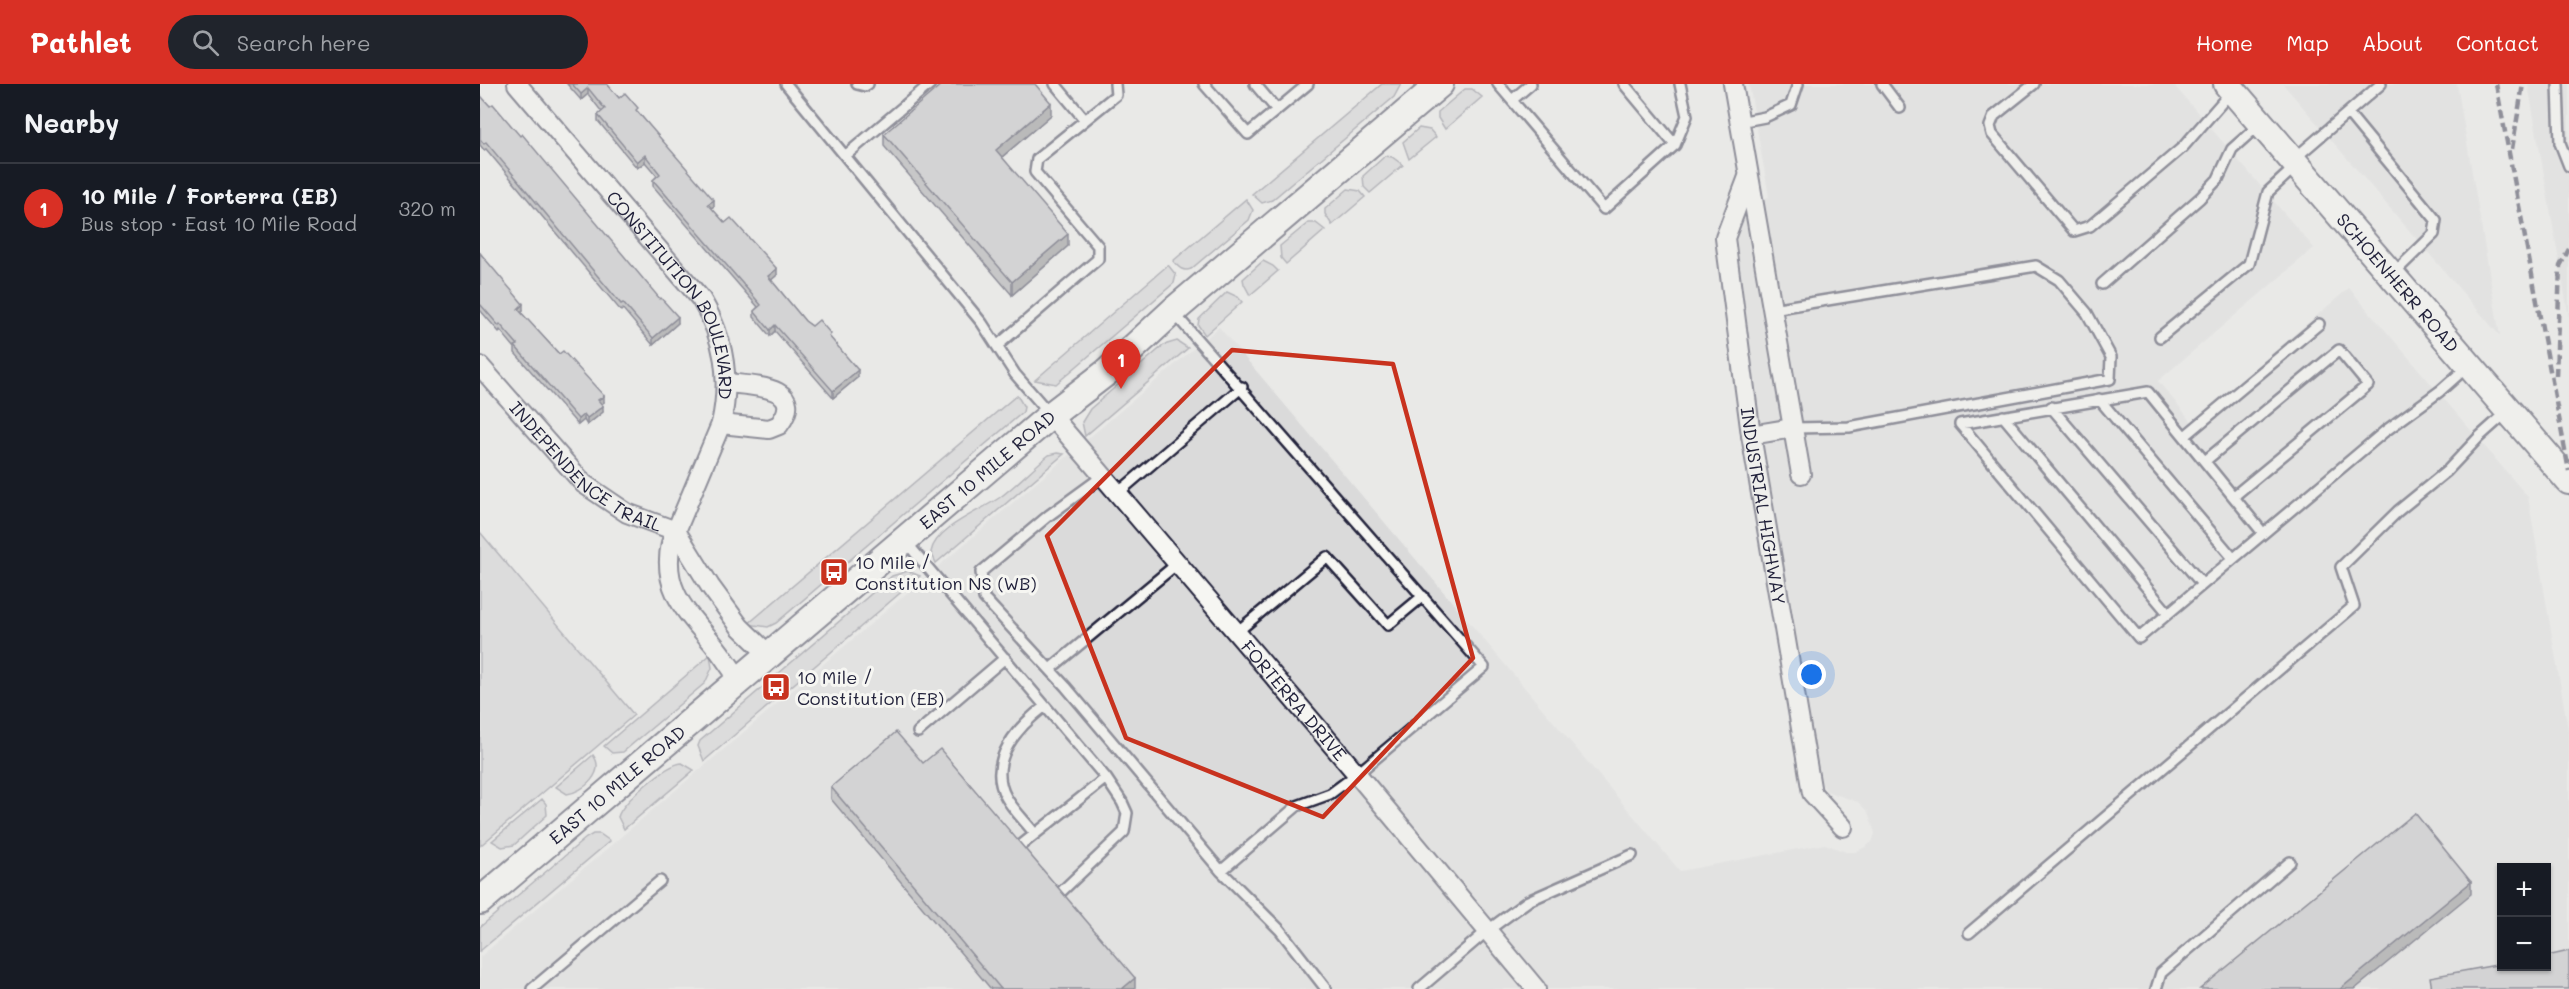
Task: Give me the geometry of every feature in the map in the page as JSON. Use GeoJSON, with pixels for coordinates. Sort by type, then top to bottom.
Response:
{"type":"FeatureCollection","features":[{"type":"Feature","properties":{"kind":"main road","name":"EAST 10 MILE ROAD"},"geometry":{"type":"LineString","coordinates":[[480,901],[1051,415],[1107,372],[1173,311],[1432,86]]}},
{"type":"Feature","properties":{"kind":"main road","name":"SCHOENHERR ROAD"},"geometry":{"type":"LineString","coordinates":[[2230,87],[2569,481]]}},
{"type":"Feature","properties":{"kind":"street","name":"CONSTITUTION BOULEVARD"},"geometry":{"type":"LineString","coordinates":[[517,84],[701,299],[718,334],[725,355],[727,383],[720,424],[676,531],[668,556],[669,577],[683,610],[740,680]]}},
{"type":"Feature","properties":{"kind":"street","name":"INDUSTRIAL HIGHWAY"},"geometry":{"type":"LineString","coordinates":[[1733,84],[1801,474]]}},
{"type":"Feature","properties":{"kind":"street","name":"INDUSTRIAL HIGHWAY"},"geometry":{"type":"LineString","coordinates":[[1748,177],[1725,238],[1751,435],[1812,793],[1843,827]]}},
{"type":"Feature","properties":{"kind":"street","name":"INDEPENDENCE TRAIL"},"geometry":{"type":"LineString","coordinates":[[480,366],[584,484],[627,513],[676,531]]}},
{"type":"Feature","properties":{"kind":"street"},"geometry":{"type":"LineString","coordinates":[[720,424],[774,428],[782,420],[786,409],[783,398],[775,389],[727,383]]}},
{"type":"Feature","properties":{"kind":"street","name":"FORTERRA DRIVE"},"geometry":{"type":"LineString","coordinates":[[1051,415],[1357,774],[1536,989]]}},
{"type":"Feature","properties":{"kind":"street"},"geometry":{"type":"LineString","coordinates":[[1751,435],[1793,428]]}},
{"type":"Feature","properties":{"kind":"street"},"geometry":{"type":"LineString","coordinates":[[676,531],[710,586],[740,627],[769,654]]}},
{"type":"Feature","properties":{"kind":"lane"},"geometry":{"type":"LineString","coordinates":[[786,84],[982,323],[1015,374],[1051,415]]}},
{"type":"Feature","properties":{"kind":"lane"},"geometry":{"type":"LineString","coordinates":[[857,84],[866,86],[868,84]]}},
{"type":"Feature","properties":{"kind":"lane"},"geometry":{"type":"LineString","coordinates":[[844,156],[930,84]]}},
{"type":"Feature","properties":{"kind":"lane"},"geometry":{"type":"LineString","coordinates":[[1055,84],[1085,120]]}},
{"type":"Feature","properties":{"kind":"lane"},"geometry":{"type":"LineString","coordinates":[[997,346],[1098,259],[1098,246],[1035,172],[1037,159],[1116,95],[1115,84]]}},
{"type":"Feature","properties":{"kind":"lane"},"geometry":{"type":"LineString","coordinates":[[1204,84],[1248,134],[1308,84]]}},
{"type":"Feature","properties":{"kind":"lane"},"geometry":{"type":"LineString","coordinates":[[1255,84],[1277,110]]}},
{"type":"Feature","properties":{"kind":"lane"},"geometry":{"type":"LineString","coordinates":[[1498,84],[1605,209],[1676,145],[1687,116],[1680,84]]}},
{"type":"Feature","properties":{"kind":"lane"},"geometry":{"type":"LineString","coordinates":[[1512,100],[1531,84]]}},
{"type":"Feature","properties":{"kind":"lane"},"geometry":{"type":"LineString","coordinates":[[1624,84],[1676,145]]}},
{"type":"Feature","properties":{"kind":"lane"},"geometry":{"type":"LineString","coordinates":[[1739,122],[1765,117],[1791,105],[1798,84]]}},
{"type":"Feature","properties":{"kind":"lane"},"geometry":{"type":"LineString","coordinates":[[1882,84],[1900,108]]}},
{"type":"Feature","properties":{"kind":"lane"},"geometry":{"type":"LineString","coordinates":[[2034,84],[1994,116],[1990,126],[1992,134],[2074,231],[2090,226],[2182,147],[2230,87]]}},
{"type":"Feature","properties":{"kind":"lane"},"geometry":{"type":"LineString","coordinates":[[2160,337],[2249,264],[2268,192],[2295,162],[2381,84]]}},
{"type":"Feature","properties":{"kind":"lane"},"geometry":{"type":"LineString","coordinates":[[2558,84],[2560,143],[2569,166]]}},
{"type":"Feature","properties":{"kind":"lane"},"geometry":{"type":"LineString","coordinates":[[2348,113],[2436,220],[2434,234],[2391,275]]}},
{"type":"Feature","properties":{"kind":"lane"},"geometry":{"type":"LineString","coordinates":[[2102,284],[2200,198],[2218,179],[2232,149],[2261,124]]}},
{"type":"Feature","properties":{"kind":"lane"},"geometry":{"type":"LineString","coordinates":[[2560,143],[2569,135]]}},
{"type":"Feature","properties":{"kind":"lane"},"geometry":{"type":"LineString","coordinates":[[1772,309],[2036,266],[2059,280],[2087,313],[2111,357],[2110,379],[1849,427],[1793,428]]}},
{"type":"Feature","properties":{"kind":"lane"},"geometry":{"type":"LineString","coordinates":[[1173,311],[1242,387],[1484,667],[1357,774],[1330,794],[1297,806],[1221,871]]}},
{"type":"Feature","properties":{"kind":"lane"},"geometry":{"type":"LineString","coordinates":[[2184,436],[2319,324]]}},
{"type":"Feature","properties":{"kind":"lane"},"geometry":{"type":"LineString","coordinates":[[2205,461],[2339,350],[2368,385],[2234,496]]}},
{"type":"Feature","properties":{"kind":"lane"},"geometry":{"type":"LineString","coordinates":[[2263,533],[2148,392],[1960,424],[2139,638],[2384,432],[2440,391],[2469,366]]}},
{"type":"Feature","properties":{"kind":"lane"},"geometry":{"type":"LineString","coordinates":[[1118,493],[1242,387]]}},
{"type":"Feature","properties":{"kind":"lane"},"geometry":{"type":"LineString","coordinates":[[2099,399],[2233,558]]}},
{"type":"Feature","properties":{"kind":"lane"},"geometry":{"type":"LineString","coordinates":[[2051,407],[2202,584]]}},
{"type":"Feature","properties":{"kind":"lane"},"geometry":{"type":"LineString","coordinates":[[1969,933],[2354,606],[2341,567],[2398,511],[2447,471],[2479,436],[2509,411]]}},
{"type":"Feature","properties":{"kind":"lane"},"geometry":{"type":"LineString","coordinates":[[2003,416],[2168,613]]}},
{"type":"Feature","properties":{"kind":"lane"},"geometry":{"type":"LineString","coordinates":[[1103,476],[1048,516],[981,572],[984,598],[1050,669],[1221,871],[1280,930],[1326,989]]}},
{"type":"Feature","properties":{"kind":"lane"},"geometry":{"type":"LineString","coordinates":[[905,540],[1106,778],[1127,813],[1124,832],[1062,891]]}},
{"type":"Feature","properties":{"kind":"lane"},"geometry":{"type":"LineString","coordinates":[[1237,632],[1327,557],[1388,625],[1423,596]]}},
{"type":"Feature","properties":{"kind":"lane"},"geometry":{"type":"LineString","coordinates":[[1050,669],[1178,563]]}},
{"type":"Feature","properties":{"kind":"lane"},"geometry":{"type":"LineString","coordinates":[[918,732],[1005,658]]}},
{"type":"Feature","properties":{"kind":"lane"},"geometry":{"type":"LineString","coordinates":[[1035,834],[1005,796],[1000,766],[1011,740],[1024,722],[1045,706]]}},
{"type":"Feature","properties":{"kind":"lane"},"geometry":{"type":"LineString","coordinates":[[1020,846],[1106,778]]}},
{"type":"Feature","properties":{"kind":"lane"},"geometry":{"type":"LineString","coordinates":[[1419,989],[1487,931],[1528,902],[1632,855]]}},
{"type":"Feature","properties":{"kind":"lane"},"geometry":{"type":"LineString","coordinates":[[2156,989],[2161,974],[2290,862]]}},
{"type":"Feature","properties":{"kind":"lane"},"geometry":{"type":"LineString","coordinates":[[532,989],[660,881]]}},
{"type":"Feature","properties":{"kind":"highlighted area"},"geometry":{"type":"Polygon","coordinates":[[[1232,350],[1393,364],[1473,658],[1323,817],[1126,738],[1047,536],[1232,350]]]}},
{"type":"Feature","properties":{"kind":"shaded area"},"geometry":{"type":"Polygon","coordinates":[[[1382,84],[1401,84],[1394,97],[1272,200],[1262,203],[1252,194],[1382,84]]]}},
{"type":"Feature","properties":{"kind":"shaded area"},"geometry":{"type":"Polygon","coordinates":[[[1749,84],[2173,84],[2314,248],[2158,381],[2192,422],[2349,288],[2528,497],[2569,735],[2569,989],[480,989],[480,957],[1219,327],[1680,871],[1825,844],[1846,852],[1855,852],[1865,847],[1872,842],[1875,833],[1868,812],[1858,802],[1826,791],[1816,773],[1758,461],[1735,263],[1734,228],[1745,202],[1769,197],[1749,84]]]}},
{"type":"Feature","properties":{"kind":"shaded area"},"geometry":{"type":"Polygon","coordinates":[[[2283,84],[2457,84],[2500,336],[2283,84]]]}},
{"type":"Feature","properties":{"kind":"shaded area"},"geometry":{"type":"Polygon","coordinates":[[[2528,84],[2569,84],[2569,318],[2528,84]]]}},
{"type":"Feature","properties":{"kind":"shaded area"},"geometry":{"type":"Polygon","coordinates":[[[1465,89],[1472,89],[1482,97],[1445,129],[1438,118],[1438,112],[1465,89]]]}},
{"type":"Feature","properties":{"kind":"shaded area"},"geometry":{"type":"Polygon","coordinates":[[[1419,128],[1430,130],[1436,137],[1409,159],[1403,142],[1419,128]]]}},
{"type":"Feature","properties":{"kind":"shaded area"},"geometry":{"type":"Polygon","coordinates":[[[1385,156],[1392,157],[1403,165],[1370,193],[1364,187],[1363,176],[1385,156]]]}},
{"type":"Feature","properties":{"kind":"shaded area"},"geometry":{"type":"Polygon","coordinates":[[[1348,189],[1360,191],[1365,197],[1332,225],[1325,214],[1325,209],[1348,189]]]}},
{"type":"Feature","properties":{"kind":"shaded area"},"geometry":{"type":"Polygon","coordinates":[[[1246,199],[1253,210],[1249,220],[1191,269],[1183,270],[1173,261],[1246,199]]]}},
{"type":"Feature","properties":{"kind":"shaded area"},"geometry":{"type":"Polygon","coordinates":[[[1308,223],[1316,223],[1325,230],[1286,264],[1281,258],[1280,246],[1308,223]]]}},
{"type":"Feature","properties":{"kind":"shaded area"},"geometry":{"type":"Polygon","coordinates":[[[1263,261],[1278,271],[1250,295],[1243,279],[1263,261]]]}},
{"type":"Feature","properties":{"kind":"shaded area"},"geometry":{"type":"Polygon","coordinates":[[[1168,265],[1176,275],[1174,283],[1056,384],[1035,380],[1168,265]]]}},
{"type":"Feature","properties":{"kind":"shaded area"},"geometry":{"type":"Polygon","coordinates":[[[1227,292],[1238,297],[1242,302],[1205,335],[1198,325],[1199,319],[1227,292]]]}},
{"type":"Feature","properties":{"kind":"shaded area"},"geometry":{"type":"Polygon","coordinates":[[[1177,341],[1188,348],[1085,436],[1082,422],[1090,409],[1164,345],[1177,341]]]}},
{"type":"Feature","properties":{"kind":"shaded area"},"geometry":{"type":"Polygon","coordinates":[[[1017,395],[1024,407],[1023,412],[776,623],[768,627],[748,624],[1017,395]]]}},
{"type":"Feature","properties":{"kind":"shaded area"},"geometry":{"type":"Polygon","coordinates":[[[1064,454],[936,563],[931,552],[934,543],[941,535],[959,521],[999,498],[1049,455],[1064,454]]]}},
{"type":"Feature","properties":{"kind":"shaded area"},"geometry":{"type":"Polygon","coordinates":[[[480,532],[634,715],[480,846],[480,532]]]}},
{"type":"Feature","properties":{"kind":"shaded area"},"geometry":{"type":"Polygon","coordinates":[[[908,571],[920,576],[704,761],[698,746],[700,741],[892,576],[908,571]]]}},
{"type":"Feature","properties":{"kind":"shaded area"},"geometry":{"type":"Polygon","coordinates":[[[710,655],[712,668],[705,683],[623,752],[612,753],[604,746],[710,655]]]}},
{"type":"Feature","properties":{"kind":"shaded area"},"geometry":{"type":"Polygon","coordinates":[[[593,755],[597,768],[586,785],[567,794],[556,787],[593,755]]]}},
{"type":"Feature","properties":{"kind":"shaded area"},"geometry":{"type":"Polygon","coordinates":[[[682,763],[694,770],[624,829],[618,817],[628,802],[656,777],[682,763]]]}},
{"type":"Feature","properties":{"kind":"shaded area"},"geometry":{"type":"Polygon","coordinates":[[[542,799],[546,804],[547,815],[514,845],[502,847],[492,841],[542,799]]]}},
{"type":"Feature","properties":{"kind":"shaded area"},"geometry":{"type":"Polygon","coordinates":[[[593,834],[600,834],[610,841],[480,951],[480,927],[593,834]]]}},
{"type":"Feature","properties":{"kind":"building"},"geometry":{"type":"Polygon","coordinates":[[[572,84],[607,84],[619,98],[625,93],[638,108],[636,110],[714,200],[708,204],[725,223],[731,218],[777,269],[768,276],[805,321],[812,326],[819,320],[831,334],[829,336],[858,370],[833,391],[775,325],[770,330],[754,311],[761,305],[653,180],[660,174],[645,155],[637,162],[598,115],[605,109],[588,88],[581,94],[572,84]]]}},
{"type":"Feature","properties":{"kind":"building"},"geometry":{"type":"Polygon","coordinates":[[[942,84],[1035,84],[1051,103],[996,150],[1068,234],[1012,282],[884,134],[942,84]]]}},
{"type":"Feature","properties":{"kind":"building"},"geometry":{"type":"Polygon","coordinates":[[[480,95],[490,106],[493,104],[520,136],[522,134],[660,299],[678,317],[653,338],[623,303],[621,304],[486,142],[484,144],[480,139],[480,95]]]}},
{"type":"Feature","properties":{"kind":"building"},"geometry":{"type":"Polygon","coordinates":[[[480,253],[523,304],[518,309],[559,354],[563,351],[604,396],[598,400],[603,406],[587,418],[584,414],[578,419],[515,346],[518,345],[480,304],[480,253]]]}},
{"type":"Feature","properties":{"kind":"building"},"geometry":{"type":"Polygon","coordinates":[[[896,732],[923,763],[940,749],[1135,978],[1122,989],[1001,989],[831,787],[896,732]]]}},
{"type":"Feature","properties":{"kind":"building"},"geometry":{"type":"Polygon","coordinates":[[[2415,813],[2471,882],[2340,989],[2200,989],[2415,813]]]}},
{"type":"Feature","properties":{"kind":"building"},"geometry":{"type":"Polygon","coordinates":[[[2569,951],[2569,989],[2432,989],[2430,977],[2497,965],[2497,971],[2551,971],[2551,955],[2569,951]]]}},
{"type":"Feature","properties":{"kind":"railway"},"geometry":{"type":"LineString","coordinates":[[2496,84],[2569,471]]}},
{"type":"Feature","properties":{"kind":"railway"},"geometry":{"type":"LineString","coordinates":[[2512,149],[2523,84]]}},
{"type":"Feature","properties":{"kind":"railway"},"geometry":{"type":"LineString","coordinates":[[2556,376],[2560,266],[2569,249]]}},
{"type":"Feature","properties":{"kind":"place","name":"10 Mile / Forterra (EB)"},"geometry":{"type":"Point","coordinates":[1121,389]}},
{"type":"Feature","properties":{"kind":"place","name":"10 Mile / Constitution NS (WB)"},"geometry":{"type":"Point","coordinates":[834,572]}},
{"type":"Feature","properties":{"kind":"place","name":"10 Mile / Constitution (EB)"},"geometry":{"type":"Point","coordinates":[776,687]}}]}
